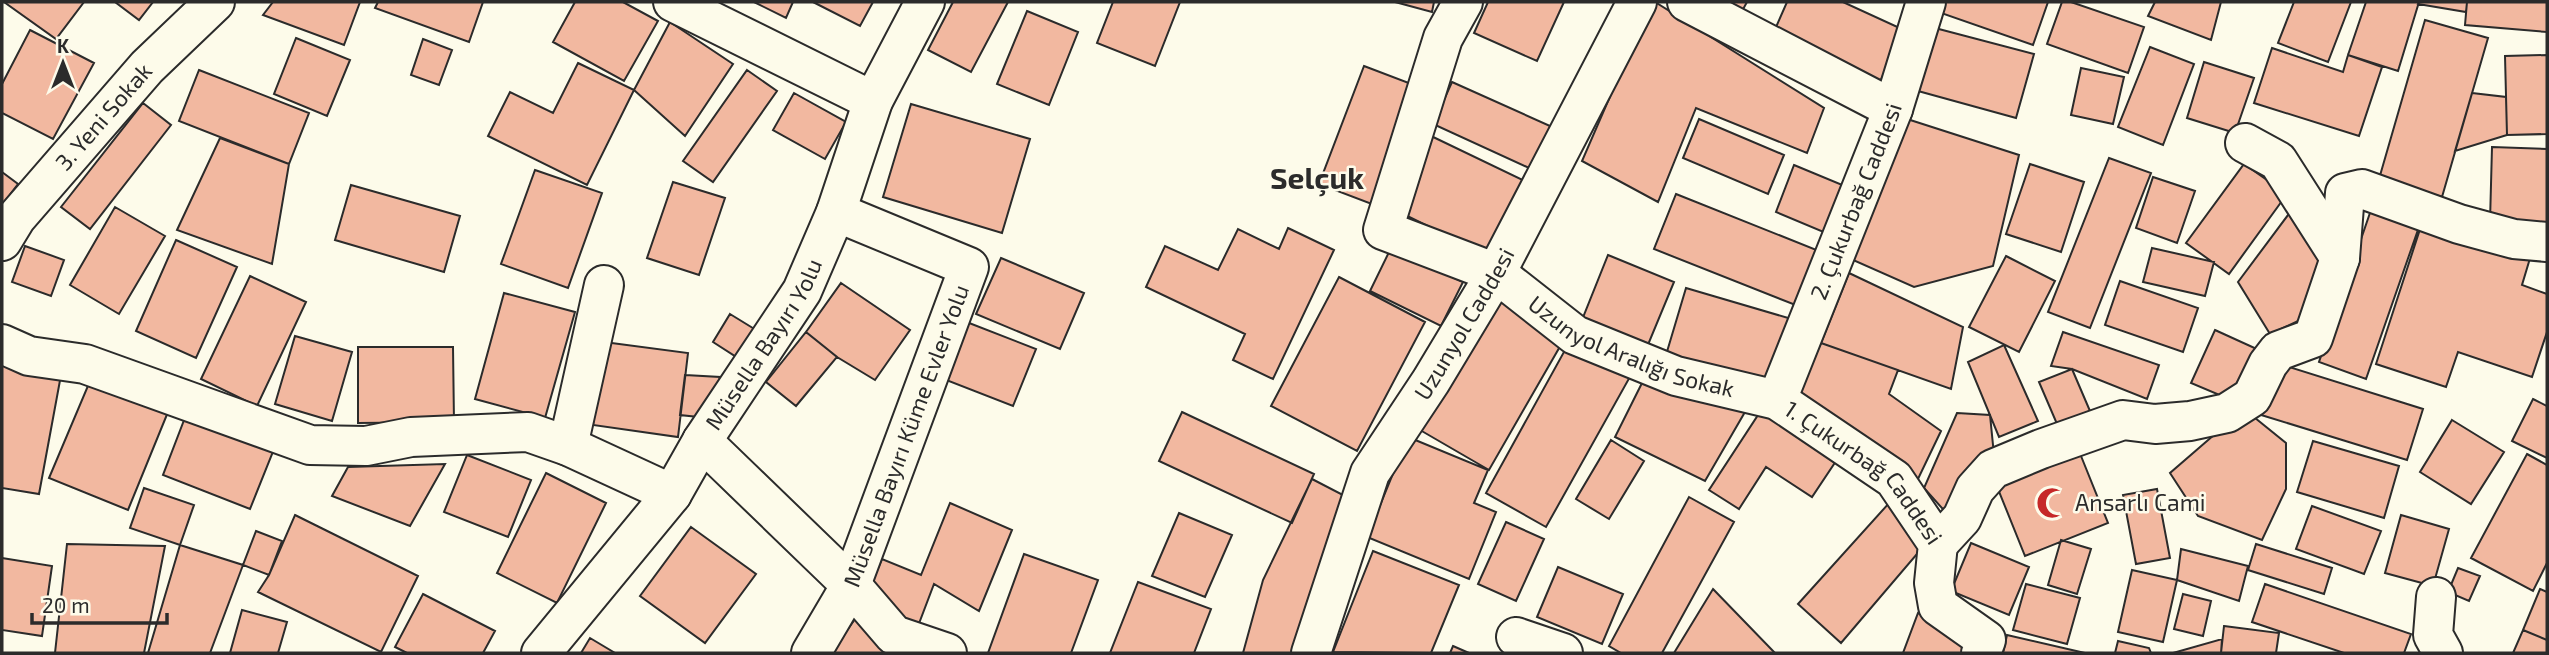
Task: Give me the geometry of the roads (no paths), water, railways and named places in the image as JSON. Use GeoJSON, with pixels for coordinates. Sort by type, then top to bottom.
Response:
{"type":"FeatureCollection","features":[{"type":"Feature","properties":{"kind":"street","name":"3. Yeni Sokak"},"geometry":{"type":"LineString","coordinates":[[2,241],[16,218],[147,66],[215,2]]}},
{"type":"Feature","properties":{"kind":"street"},"geometry":{"type":"LineString","coordinates":[[673,2],[873,101]]}},
{"type":"Feature","properties":{"kind":"street","name":"Müsella Bayırı Yolu"},"geometry":{"type":"LineString","coordinates":[[541,653],[672,494],[702,441],[802,291],[836,212],[873,101],[925,2]]}},
{"type":"Feature","properties":{"kind":"street","name":"Uzunyol Aralığı Sokak"},"geometry":{"type":"LineString","coordinates":[[1463,2],[1443,38],[1383,230],[1496,273],[1575,335],[1676,376],[1777,400]]}},
{"type":"Feature","properties":{"kind":"street","name":"Uzunyol Caddesi"},"geometry":{"type":"LineString","coordinates":[[1311,653],[1370,473],[1431,381],[1496,273],[1637,2]]}},
{"type":"Feature","properties":{"kind":"street"},"geometry":{"type":"LineString","coordinates":[[1687,2],[1893,109]]}},
{"type":"Feature","properties":{"kind":"street","name":"2. Çukurbağ Caddesi"},"geometry":{"type":"LineString","coordinates":[[1777,400],[1893,109],[1926,2]]}},
{"type":"Feature","properties":{"kind":"street"},"geometry":{"type":"LineString","coordinates":[[2245,143],[2278,160],[2340,258]]}},
{"type":"Feature","properties":{"kind":"street"},"geometry":{"type":"LineString","coordinates":[[1938,544],[1962,518],[1975,489],[1993,469],[2123,420],[2155,424],[2190,421],[2227,413],[2252,397],[2268,364],[2278,351],[2313,338],[2340,258],[2346,193],[2362,189],[2447,220],[2514,240],[2547,242]]}},
{"type":"Feature","properties":{"kind":"street","name":"Müsella Bayırı Küme Evler Yolu"},"geometry":{"type":"LineString","coordinates":[[811,653],[850,585],[969,267],[836,212]]}},
{"type":"Feature","properties":{"kind":"street"},"geometry":{"type":"LineString","coordinates":[[568,446],[604,285]]}},
{"type":"Feature","properties":{"kind":"street"},"geometry":{"type":"LineString","coordinates":[[2,344],[29,356],[85,364],[310,445],[366,446],[411,437],[528,432],[568,446],[672,494]]}},
{"type":"Feature","properties":{"kind":"street","name":"1. Çukurbağ Caddesi"},"geometry":{"type":"LineString","coordinates":[[1777,400],[1894,479],[1938,544],[1934,583],[1938,606],[1986,640],[1981,653]]}},
{"type":"Feature","properties":{"kind":"street"},"geometry":{"type":"LineString","coordinates":[[702,441],[850,585],[894,635],[947,653]]}},
{"type":"Feature","properties":{"kind":"street"},"geometry":{"type":"LineString","coordinates":[[2436,597],[2433,635],[2443,653]]}},
{"type":"Feature","properties":{"kind":"street"},"geometry":{"type":"LineString","coordinates":[[1516,637],[1563,653]]}},
{"type":"Feature","properties":{"kind":"place","name":"Ansarlı Cami"},"geometry":{"type":"Point","coordinates":[2052,503]}},
{"type":"Feature","properties":{"kind":"district","name":"Selçuk"},"geometry":{"type":"Point","coordinates":[1317,179]}}]}
